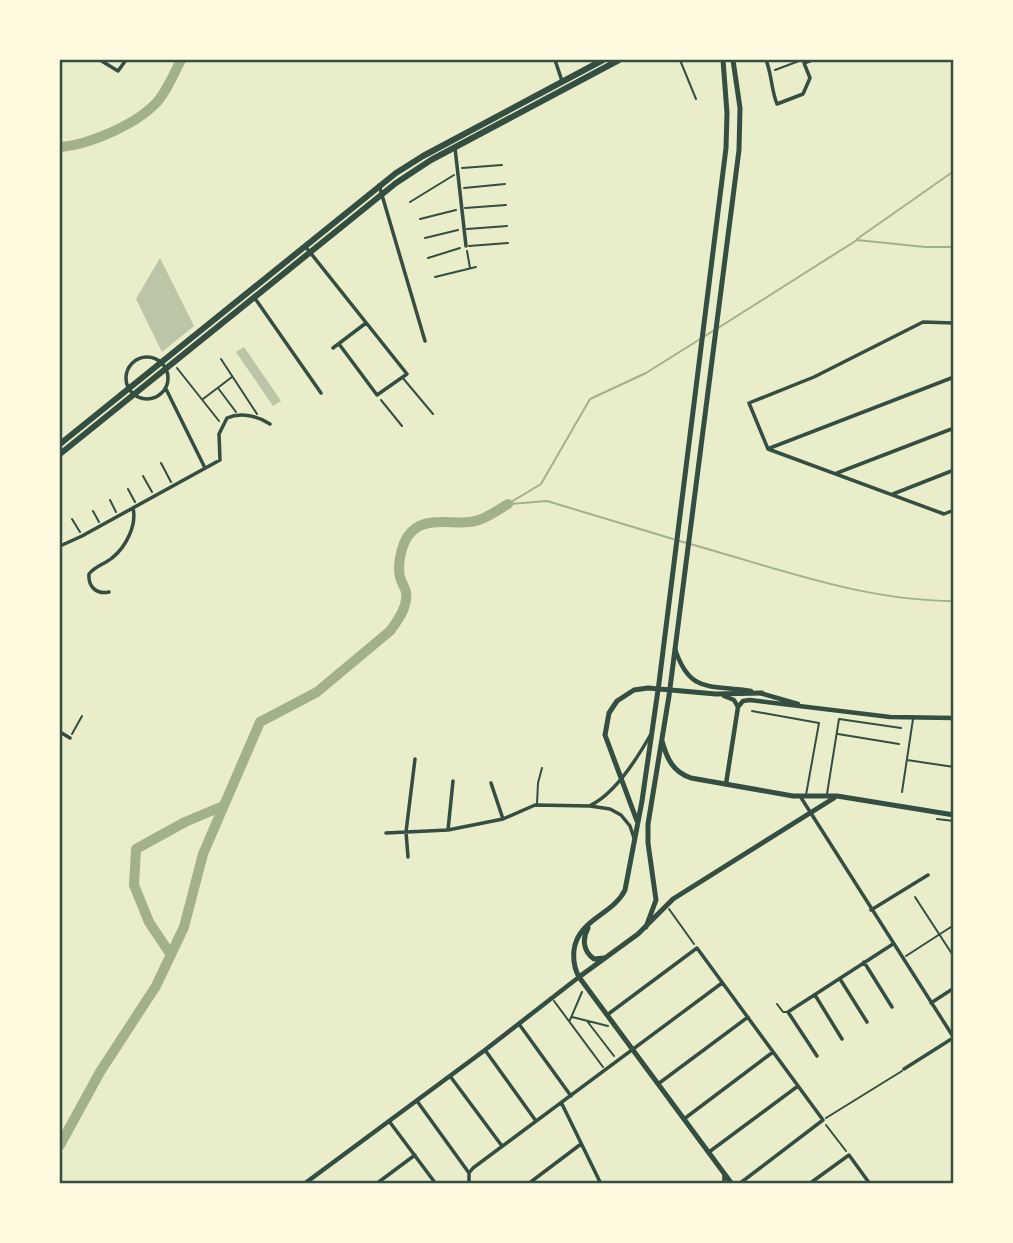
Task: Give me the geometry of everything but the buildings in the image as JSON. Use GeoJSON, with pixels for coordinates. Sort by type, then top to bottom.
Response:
{"type":"FeatureCollection","features":[{"type":"Feature","properties":{"kind":"main road"},"geometry":{"type":"LineString","coordinates":[[564,85],[603,60]]}},
{"type":"Feature","properties":{"kind":"main road"},"geometry":{"type":"LineString","coordinates":[[60,444],[252,294],[379,185],[416,160],[619,60]]}},
{"type":"Feature","properties":{"kind":"main road"},"geometry":{"type":"LineString","coordinates":[[723,60],[727,113],[726,148],[659,682],[635,839],[622,896],[581,931],[576,941],[573,962],[579,977],[732,1184]]}},
{"type":"Feature","properties":{"kind":"main road"},"geometry":{"type":"LineString","coordinates":[[646,927],[656,900],[647,835],[671,684],[739,150],[740,108],[733,60]]}},
{"type":"Feature","properties":{"kind":"main road"},"geometry":{"type":"LineString","coordinates":[[307,249],[453,144]]}},
{"type":"Feature","properties":{"kind":"main road"},"geometry":{"type":"LineString","coordinates":[[163,365],[173,363],[252,294]]}},
{"type":"Feature","properties":{"kind":"main road"},"geometry":{"type":"LineString","coordinates":[[60,454],[131,391]]}},
{"type":"Feature","properties":{"kind":"main road"},"geometry":{"type":"LineString","coordinates":[[637,824],[606,740],[609,713],[622,696],[634,690],[648,688],[716,694],[762,693]]}},
{"type":"Feature","properties":{"kind":"main road"},"geometry":{"type":"LineString","coordinates":[[662,740],[667,758],[680,773],[691,778],[803,796],[837,796],[954,815]]}},
{"type":"Feature","properties":{"kind":"main road"},"geometry":{"type":"LineString","coordinates":[[579,977],[646,927],[673,899],[837,796]]}},
{"type":"Feature","properties":{"kind":"main road"},"geometry":{"type":"LineString","coordinates":[[594,919],[584,937],[585,948],[594,959],[605,958]]}},
{"type":"Feature","properties":{"kind":"street"},"geometry":{"type":"LineString","coordinates":[[100,60],[118,71],[126,60]]}},
{"type":"Feature","properties":{"kind":"street"},"geometry":{"type":"LineString","coordinates":[[555,60],[564,85]]}},
{"type":"Feature","properties":{"kind":"street"},"geometry":{"type":"LineString","coordinates":[[766,60],[778,104],[803,94],[810,78],[804,63],[812,60]]}},
{"type":"Feature","properties":{"kind":"street"},"geometry":{"type":"LineString","coordinates":[[453,144],[466,246]]}},
{"type":"Feature","properties":{"kind":"street"},"geometry":{"type":"LineString","coordinates":[[379,185],[425,341]]}},
{"type":"Feature","properties":{"kind":"street"},"geometry":{"type":"LineString","coordinates":[[307,249],[407,374],[377,395],[339,344]]}},
{"type":"Feature","properties":{"kind":"street"},"geometry":{"type":"LineString","coordinates":[[252,294],[321,393]]}},
{"type":"Feature","properties":{"kind":"street"},"geometry":{"type":"LineString","coordinates":[[954,323],[923,321],[814,377],[749,403],[768,449],[944,514],[954,510]]}},
{"type":"Feature","properties":{"kind":"street"},"geometry":{"type":"LineString","coordinates":[[333,348],[366,323]]}},
{"type":"Feature","properties":{"kind":"street"},"geometry":{"type":"LineString","coordinates":[[147,357],[163,365],[169,378],[166,389],[153,399],[142,399],[131,391],[127,373],[133,363],[147,357]]}},
{"type":"Feature","properties":{"kind":"street"},"geometry":{"type":"LineString","coordinates":[[768,449],[954,377]]}},
{"type":"Feature","properties":{"kind":"street"},"geometry":{"type":"LineString","coordinates":[[166,389],[205,468]]}},
{"type":"Feature","properties":{"kind":"street"},"geometry":{"type":"LineString","coordinates":[[60,546],[220,460],[219,434],[227,418],[237,415],[261,419],[270,424]]}},
{"type":"Feature","properties":{"kind":"street"},"geometry":{"type":"LineString","coordinates":[[835,473],[954,428]]}},
{"type":"Feature","properties":{"kind":"street"},"geometry":{"type":"LineString","coordinates":[[891,494],[954,470]]}},
{"type":"Feature","properties":{"kind":"street"},"geometry":{"type":"LineString","coordinates":[[109,592],[99,593],[93,588],[89,574],[121,549],[133,527],[135,507]]}},
{"type":"Feature","properties":{"kind":"street"},"geometry":{"type":"LineString","coordinates":[[675,646],[685,674],[696,683],[762,693],[803,706]]}},
{"type":"Feature","properties":{"kind":"street"},"geometry":{"type":"LineString","coordinates":[[716,694],[731,698],[738,707]]}},
{"type":"Feature","properties":{"kind":"street"},"geometry":{"type":"LineString","coordinates":[[726,784],[738,707],[743,701],[914,719],[954,718]]}},
{"type":"Feature","properties":{"kind":"street"},"geometry":{"type":"LineString","coordinates":[[60,732],[70,738]]}},
{"type":"Feature","properties":{"kind":"street"},"geometry":{"type":"LineString","coordinates":[[590,806],[604,797],[621,777],[652,732]]}},
{"type":"Feature","properties":{"kind":"street"},"geometry":{"type":"LineString","coordinates":[[408,857],[407,832],[415,759]]}},
{"type":"Feature","properties":{"kind":"street"},"geometry":{"type":"LineString","coordinates":[[447,830],[453,781]]}},
{"type":"Feature","properties":{"kind":"street"},"geometry":{"type":"LineString","coordinates":[[491,783],[503,819]]}},
{"type":"Feature","properties":{"kind":"street"},"geometry":{"type":"LineString","coordinates":[[803,796],[810,812],[953,1038],[904,1069]]}},
{"type":"Feature","properties":{"kind":"street"},"geometry":{"type":"LineString","coordinates":[[386,833],[447,830],[503,819],[537,805],[590,806],[610,809],[621,815],[630,825],[635,839]]}},
{"type":"Feature","properties":{"kind":"street"},"geometry":{"type":"LineString","coordinates":[[871,910],[928,875]]}},
{"type":"Feature","properties":{"kind":"street"},"geometry":{"type":"LineString","coordinates":[[817,1055],[788,1012],[893,944]]}},
{"type":"Feature","properties":{"kind":"street"},"geometry":{"type":"LineString","coordinates":[[607,1015],[697,948],[823,1120],[739,1184]]}},
{"type":"Feature","properties":{"kind":"street"},"geometry":{"type":"LineString","coordinates":[[864,962],[892,1007]]}},
{"type":"Feature","properties":{"kind":"street"},"geometry":{"type":"LineString","coordinates":[[304,1184],[579,977]]}},
{"type":"Feature","properties":{"kind":"street"},"geometry":{"type":"LineString","coordinates":[[840,979],[867,1022]]}},
{"type":"Feature","properties":{"kind":"street"},"geometry":{"type":"LineString","coordinates":[[469,1173],[722,982]]}},
{"type":"Feature","properties":{"kind":"street"},"geometry":{"type":"LineString","coordinates":[[930,1003],[954,988]]}},
{"type":"Feature","properties":{"kind":"street"},"geometry":{"type":"LineString","coordinates":[[815,995],[842,1039]]}},
{"type":"Feature","properties":{"kind":"street"},"geometry":{"type":"LineString","coordinates":[[658,1084],[748,1017]]}},
{"type":"Feature","properties":{"kind":"street"},"geometry":{"type":"LineString","coordinates":[[518,1023],[571,1096]]}},
{"type":"Feature","properties":{"kind":"street"},"geometry":{"type":"LineString","coordinates":[[485,1050],[536,1121]]}},
{"type":"Feature","properties":{"kind":"street"},"geometry":{"type":"LineString","coordinates":[[684,1118],[773,1052]]}},
{"type":"Feature","properties":{"kind":"street"},"geometry":{"type":"LineString","coordinates":[[450,1076],[502,1146]]}},
{"type":"Feature","properties":{"kind":"street"},"geometry":{"type":"LineString","coordinates":[[709,1152],[798,1086]]}},
{"type":"Feature","properties":{"kind":"street"},"geometry":{"type":"LineString","coordinates":[[416,1101],[469,1173],[469,1184]]}},
{"type":"Feature","properties":{"kind":"street"},"geometry":{"type":"LineString","coordinates":[[561,1103],[601,1184]]}},
{"type":"Feature","properties":{"kind":"street"},"geometry":{"type":"LineString","coordinates":[[389,1121],[436,1184]]}},
{"type":"Feature","properties":{"kind":"street"},"geometry":{"type":"LineString","coordinates":[[528,1184],[581,1144]]}},
{"type":"Feature","properties":{"kind":"street"},"geometry":{"type":"LineString","coordinates":[[376,1184],[415,1155]]}},
{"type":"Feature","properties":{"kind":"street"},"geometry":{"type":"LineString","coordinates":[[809,1184],[849,1155],[870,1184]]}},
{"type":"Feature","properties":{"kind":"street"},"geometry":{"type":"LineString","coordinates":[[724,1173],[724,1184]]}},
{"type":"Feature","properties":{"kind":"lane"},"geometry":{"type":"LineString","coordinates":[[680,60],[696,99]]}},
{"type":"Feature","properties":{"kind":"lane"},"geometry":{"type":"LineString","coordinates":[[402,377],[432,414]]}},
{"type":"Feature","properties":{"kind":"lane"},"geometry":{"type":"LineString","coordinates":[[752,711],[819,723],[803,796]]}},
{"type":"Feature","properties":{"kind":"lane"},"geometry":{"type":"LineString","coordinates":[[827,796],[839,719],[901,728]]}},
{"type":"Feature","properties":{"kind":"lane"},"geometry":{"type":"LineString","coordinates":[[902,792],[914,719]]}},
{"type":"Feature","properties":{"kind":"lane"},"geometry":{"type":"LineString","coordinates":[[836,734],[899,744]]}},
{"type":"Feature","properties":{"kind":"lane"},"geometry":{"type":"LineString","coordinates":[[907,760],[954,767]]}},
{"type":"Feature","properties":{"kind":"lane"},"geometry":{"type":"LineString","coordinates":[[537,805],[542,768]]}},
{"type":"Feature","properties":{"kind":"lane"},"geometry":{"type":"LineString","coordinates":[[777,1004],[783,1012],[788,1012]]}},
{"type":"Feature","properties":{"kind":"path"},"geometry":{"type":"LineString","coordinates":[[771,72],[800,61],[804,63]]}},
{"type":"Feature","properties":{"kind":"path"},"geometry":{"type":"LineString","coordinates":[[410,202],[458,171],[502,165]]}},
{"type":"Feature","properties":{"kind":"path"},"geometry":{"type":"LineString","coordinates":[[459,188],[505,184]]}},
{"type":"Feature","properties":{"kind":"path"},"geometry":{"type":"LineString","coordinates":[[466,246],[470,268]]}},
{"type":"Feature","properties":{"kind":"path"},"geometry":{"type":"LineString","coordinates":[[435,277],[476,267]]}},
{"type":"Feature","properties":{"kind":"path"},"geometry":{"type":"LineString","coordinates":[[221,359],[261,419]]}},
{"type":"Feature","properties":{"kind":"path"},"geometry":{"type":"LineString","coordinates":[[173,363],[222,425]]}},
{"type":"Feature","properties":{"kind":"path"},"geometry":{"type":"LineString","coordinates":[[202,399],[232,377]]}},
{"type":"Feature","properties":{"kind":"path"},"geometry":{"type":"LineString","coordinates":[[218,387],[237,415]]}},
{"type":"Feature","properties":{"kind":"path"},"geometry":{"type":"LineString","coordinates":[[377,395],[402,426]]}},
{"type":"Feature","properties":{"kind":"path"},"geometry":{"type":"LineString","coordinates":[[161,463],[173,486]]}},
{"type":"Feature","properties":{"kind":"path"},"geometry":{"type":"LineString","coordinates":[[143,475],[154,496]]}},
{"type":"Feature","properties":{"kind":"path"},"geometry":{"type":"LineString","coordinates":[[128,489],[135,507]]}},
{"type":"Feature","properties":{"kind":"path"},"geometry":{"type":"LineString","coordinates":[[110,500],[118,516]]}},
{"type":"Feature","properties":{"kind":"path"},"geometry":{"type":"LineString","coordinates":[[93,511],[101,526]]}},
{"type":"Feature","properties":{"kind":"path"},"geometry":{"type":"LineString","coordinates":[[72,519],[82,536]]}},
{"type":"Feature","properties":{"kind":"path"},"geometry":{"type":"LineString","coordinates":[[70,738],[82,716]]}},
{"type":"Feature","properties":{"kind":"path"},"geometry":{"type":"LineString","coordinates":[[929,817],[954,821]]}},
{"type":"Feature","properties":{"kind":"path"},"geometry":{"type":"LineString","coordinates":[[915,897],[954,957]]}},
{"type":"Feature","properties":{"kind":"path"},"geometry":{"type":"LineString","coordinates":[[671,905],[668,911],[697,948]]}},
{"type":"Feature","properties":{"kind":"path"},"geometry":{"type":"LineString","coordinates":[[902,958],[954,925]]}},
{"type":"Feature","properties":{"kind":"path"},"geometry":{"type":"LineString","coordinates":[[569,1022],[582,992]]}},
{"type":"Feature","properties":{"kind":"path"},"geometry":{"type":"LineString","coordinates":[[552,998],[606,1071]]}},
{"type":"Feature","properties":{"kind":"path"},"geometry":{"type":"LineString","coordinates":[[572,1017],[608,1026]]}},
{"type":"Feature","properties":{"kind":"path"},"geometry":{"type":"LineString","coordinates":[[587,1021],[618,1061]]}},
{"type":"Feature","properties":{"kind":"path"},"geometry":{"type":"LineString","coordinates":[[849,1155],[823,1120],[904,1069]]}},
{"type":"Feature","properties":{"kind":"waterway"},"geometry":{"type":"LineString","coordinates":[[60,147],[98,138],[137,118],[161,98],[181,60]]}},
{"type":"Feature","properties":{"kind":"waterway"},"geometry":{"type":"LineString","coordinates":[[857,239],[954,171]]}},
{"type":"Feature","properties":{"kind":"waterway"},"geometry":{"type":"LineString","coordinates":[[718,328],[857,240],[954,247]]}},
{"type":"Feature","properties":{"kind":"waterway"},"geometry":{"type":"LineString","coordinates":[[508,504],[541,484],[590,399],[646,373],[713,331]]}},
{"type":"Feature","properties":{"kind":"waterway"},"geometry":{"type":"LineString","coordinates":[[510,504],[547,501],[673,539]]}},
{"type":"Feature","properties":{"kind":"waterway"},"geometry":{"type":"LineString","coordinates":[[60,1145],[100,1072],[156,986],[184,927],[203,854],[260,722],[317,692],[390,631],[405,603],[406,592],[400,577],[399,564],[404,544],[411,532],[428,523],[479,520],[508,504]]}},
{"type":"Feature","properties":{"kind":"waterway"},"geometry":{"type":"LineString","coordinates":[[679,541],[849,588],[884,595],[954,601]]}},
{"type":"Feature","properties":{"kind":"waterway"},"geometry":{"type":"LineString","coordinates":[[171,955],[149,922],[134,885],[136,849],[185,822],[223,806]]}}]}
